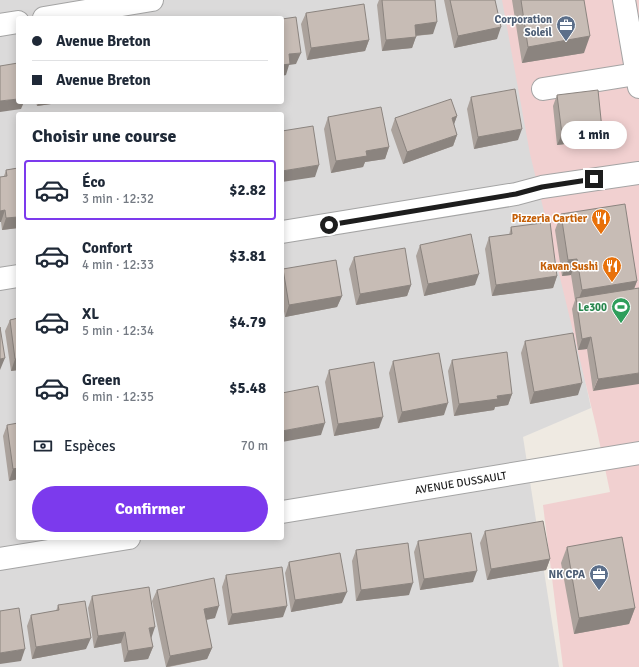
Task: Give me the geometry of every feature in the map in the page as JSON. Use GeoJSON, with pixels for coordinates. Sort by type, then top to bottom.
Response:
{"type":"FeatureCollection","features":[{"type":"Feature","properties":{"kind":"street"},"geometry":{"type":"LineString","coordinates":[[56,16],[152,0]]}},
{"type":"Feature","properties":{"kind":"street"},"geometry":{"type":"LineString","coordinates":[[543,89],[638,81],[624,0]]}},
{"type":"Feature","properties":{"kind":"street"},"geometry":{"type":"LineString","coordinates":[[0,25],[16,22]]}},
{"type":"Feature","properties":{"kind":"street"},"geometry":{"type":"LineString","coordinates":[[284,232],[516,194],[542,187],[639,173]]}},
{"type":"Feature","properties":{"kind":"street"},"geometry":{"type":"LineString","coordinates":[[0,279],[16,276]]}},
{"type":"Feature","properties":{"kind":"street","name":"AVENUE DUSSAULT"},"geometry":{"type":"LineString","coordinates":[[284,512],[639,453]]}},
{"type":"Feature","properties":{"kind":"street"},"geometry":{"type":"LineString","coordinates":[[0,559],[117,540]]}},
{"type":"Feature","properties":{"kind":"shaded area"},"geometry":{"type":"Polygon","coordinates":[[[0,0],[505,0],[591,408],[523,437],[559,667],[0,667],[0,0]]]}},
{"type":"Feature","properties":{"kind":"shaded area"},"geometry":{"type":"Polygon","coordinates":[[[502,0],[639,0],[639,667],[563,667],[543,505],[610,492],[596,426],[530,154],[502,0]]]}},
{"type":"Feature","properties":{"kind":"building"},"geometry":{"type":"Polygon","coordinates":[[[382,0],[435,0],[437,22],[415,25],[416,37],[386,40],[382,0]]]}},
{"type":"Feature","properties":{"kind":"building"},"geometry":{"type":"Polygon","coordinates":[[[450,0],[495,0],[501,27],[458,36],[450,0]]]}},
{"type":"Feature","properties":{"kind":"building"},"geometry":{"type":"Polygon","coordinates":[[[521,0],[584,0],[590,36],[528,47],[521,0]]]}},
{"type":"Feature","properties":{"kind":"building"},"geometry":{"type":"Polygon","coordinates":[[[364,4],[369,40],[311,48],[306,13],[364,4]]]}},
{"type":"Feature","properties":{"kind":"building"},"geometry":{"type":"Polygon","coordinates":[[[296,17],[301,53],[289,54],[290,64],[284,65],[284,19],[296,17]]]}},
{"type":"Feature","properties":{"kind":"building"},"geometry":{"type":"Polygon","coordinates":[[[16,63],[16,99],[0,101],[0,66],[16,63]]]}},
{"type":"Feature","properties":{"kind":"building"},"geometry":{"type":"Polygon","coordinates":[[[515,89],[522,129],[478,137],[471,97],[515,89]]]}},
{"type":"Feature","properties":{"kind":"building"},"geometry":{"type":"Polygon","coordinates":[[[598,90],[602,129],[562,134],[557,95],[598,90]]]}},
{"type":"Feature","properties":{"kind":"building"},"geometry":{"type":"Polygon","coordinates":[[[451,99],[457,116],[452,118],[457,135],[407,152],[395,118],[451,99]]]}},
{"type":"Feature","properties":{"kind":"building"},"geometry":{"type":"Polygon","coordinates":[[[381,107],[389,147],[366,151],[367,156],[336,161],[328,117],[381,107]]]}},
{"type":"Feature","properties":{"kind":"building"},"geometry":{"type":"Polygon","coordinates":[[[313,126],[319,165],[284,171],[284,131],[313,126]]]}},
{"type":"Feature","properties":{"kind":"building"},"geometry":{"type":"Polygon","coordinates":[[[16,168],[16,217],[6,218],[5,210],[0,211],[0,177],[7,176],[6,170],[16,168]]]}},
{"type":"Feature","properties":{"kind":"building"},"geometry":{"type":"Polygon","coordinates":[[[625,204],[637,281],[582,290],[577,259],[568,260],[561,214],[625,204]]]}},
{"type":"Feature","properties":{"kind":"building"},"geometry":{"type":"Polygon","coordinates":[[[550,222],[557,276],[496,285],[489,237],[512,234],[511,227],[550,222]]]}},
{"type":"Feature","properties":{"kind":"building"},"geometry":{"type":"Polygon","coordinates":[[[471,234],[479,274],[428,284],[420,245],[471,234]]]}},
{"type":"Feature","properties":{"kind":"building"},"geometry":{"type":"Polygon","coordinates":[[[405,248],[411,285],[360,294],[354,257],[405,248]]]}},
{"type":"Feature","properties":{"kind":"building"},"geometry":{"type":"Polygon","coordinates":[[[336,260],[342,296],[289,305],[284,269],[336,260]]]}},
{"type":"Feature","properties":{"kind":"building"},"geometry":{"type":"Polygon","coordinates":[[[639,288],[639,373],[598,379],[591,337],[582,339],[576,298],[639,288]]]}},
{"type":"Feature","properties":{"kind":"building"},"geometry":{"type":"Polygon","coordinates":[[[16,318],[16,359],[15,359],[10,320],[16,318]]]}},
{"type":"Feature","properties":{"kind":"building"},"geometry":{"type":"Polygon","coordinates":[[[0,327],[5,358],[0,359],[0,327]]]}},
{"type":"Feature","properties":{"kind":"building"},"geometry":{"type":"Polygon","coordinates":[[[573,333],[582,383],[534,392],[525,341],[573,333]]]}},
{"type":"Feature","properties":{"kind":"building"},"geometry":{"type":"Polygon","coordinates":[[[507,352],[512,394],[497,396],[498,399],[459,404],[452,360],[507,352]]]}},
{"type":"Feature","properties":{"kind":"building"},"geometry":{"type":"Polygon","coordinates":[[[439,353],[448,403],[402,412],[393,361],[439,353]]]}},
{"type":"Feature","properties":{"kind":"building"},"geometry":{"type":"Polygon","coordinates":[[[374,362],[383,417],[338,424],[329,370],[374,362]]]}},
{"type":"Feature","properties":{"kind":"building"},"geometry":{"type":"Polygon","coordinates":[[[318,386],[325,423],[284,431],[284,393],[318,386]]]}},
{"type":"Feature","properties":{"kind":"building"},"geometry":{"type":"Polygon","coordinates":[[[16,423],[16,468],[13,469],[7,425],[16,423]]]}},
{"type":"Feature","properties":{"kind":"building"},"geometry":{"type":"Polygon","coordinates":[[[543,521],[550,559],[491,569],[485,531],[543,521]]]}},
{"type":"Feature","properties":{"kind":"building"},"geometry":{"type":"Polygon","coordinates":[[[471,533],[477,571],[424,579],[418,541],[471,533]]]}},
{"type":"Feature","properties":{"kind":"building"},"geometry":{"type":"Polygon","coordinates":[[[622,537],[635,608],[579,618],[567,547],[622,537]]]}},
{"type":"Feature","properties":{"kind":"building"},"geometry":{"type":"Polygon","coordinates":[[[408,543],[413,583],[361,590],[356,550],[408,543]]]}},
{"type":"Feature","properties":{"kind":"building"},"geometry":{"type":"Polygon","coordinates":[[[340,553],[347,592],[295,600],[289,562],[340,553]]]}},
{"type":"Feature","properties":{"kind":"building"},"geometry":{"type":"Polygon","coordinates":[[[282,567],[287,606],[232,614],[226,575],[282,567]]]}},
{"type":"Feature","properties":{"kind":"building"},"geometry":{"type":"Polygon","coordinates":[[[214,578],[219,606],[204,609],[212,648],[170,656],[157,590],[214,578]]]}},
{"type":"Feature","properties":{"kind":"building"},"geometry":{"type":"Polygon","coordinates":[[[149,587],[155,627],[149,628],[153,647],[128,651],[125,632],[98,636],[92,596],[149,587]]]}},
{"type":"Feature","properties":{"kind":"building"},"geometry":{"type":"Polygon","coordinates":[[[85,601],[91,638],[36,647],[31,615],[59,610],[58,605],[85,601]]]}},
{"type":"Feature","properties":{"kind":"building"},"geometry":{"type":"Polygon","coordinates":[[[19,608],[25,649],[0,653],[0,611],[19,608]]]}},
{"type":"Feature","properties":{"kind":"place","name":"Corporation Soleil"},"geometry":{"type":"Point","coordinates":[566,42]}},
{"type":"Feature","properties":{"kind":"place","name":"Pizzeria Cartier"},"geometry":{"type":"Point","coordinates":[601,235]}},
{"type":"Feature","properties":{"kind":"place","name":"Kavan Sushi"},"geometry":{"type":"Point","coordinates":[612,283]}},
{"type":"Feature","properties":{"kind":"place","name":"Le300"},"geometry":{"type":"Point","coordinates":[621,324]}},
{"type":"Feature","properties":{"kind":"place","name":"NK CPA"},"geometry":{"type":"Point","coordinates":[599,591]}},
{"type":"Feature","properties":{"kind":"route"},"geometry":{"type":"LineString","coordinates":[[329,225],[516,194],[542,187],[594,179]]}}]}
